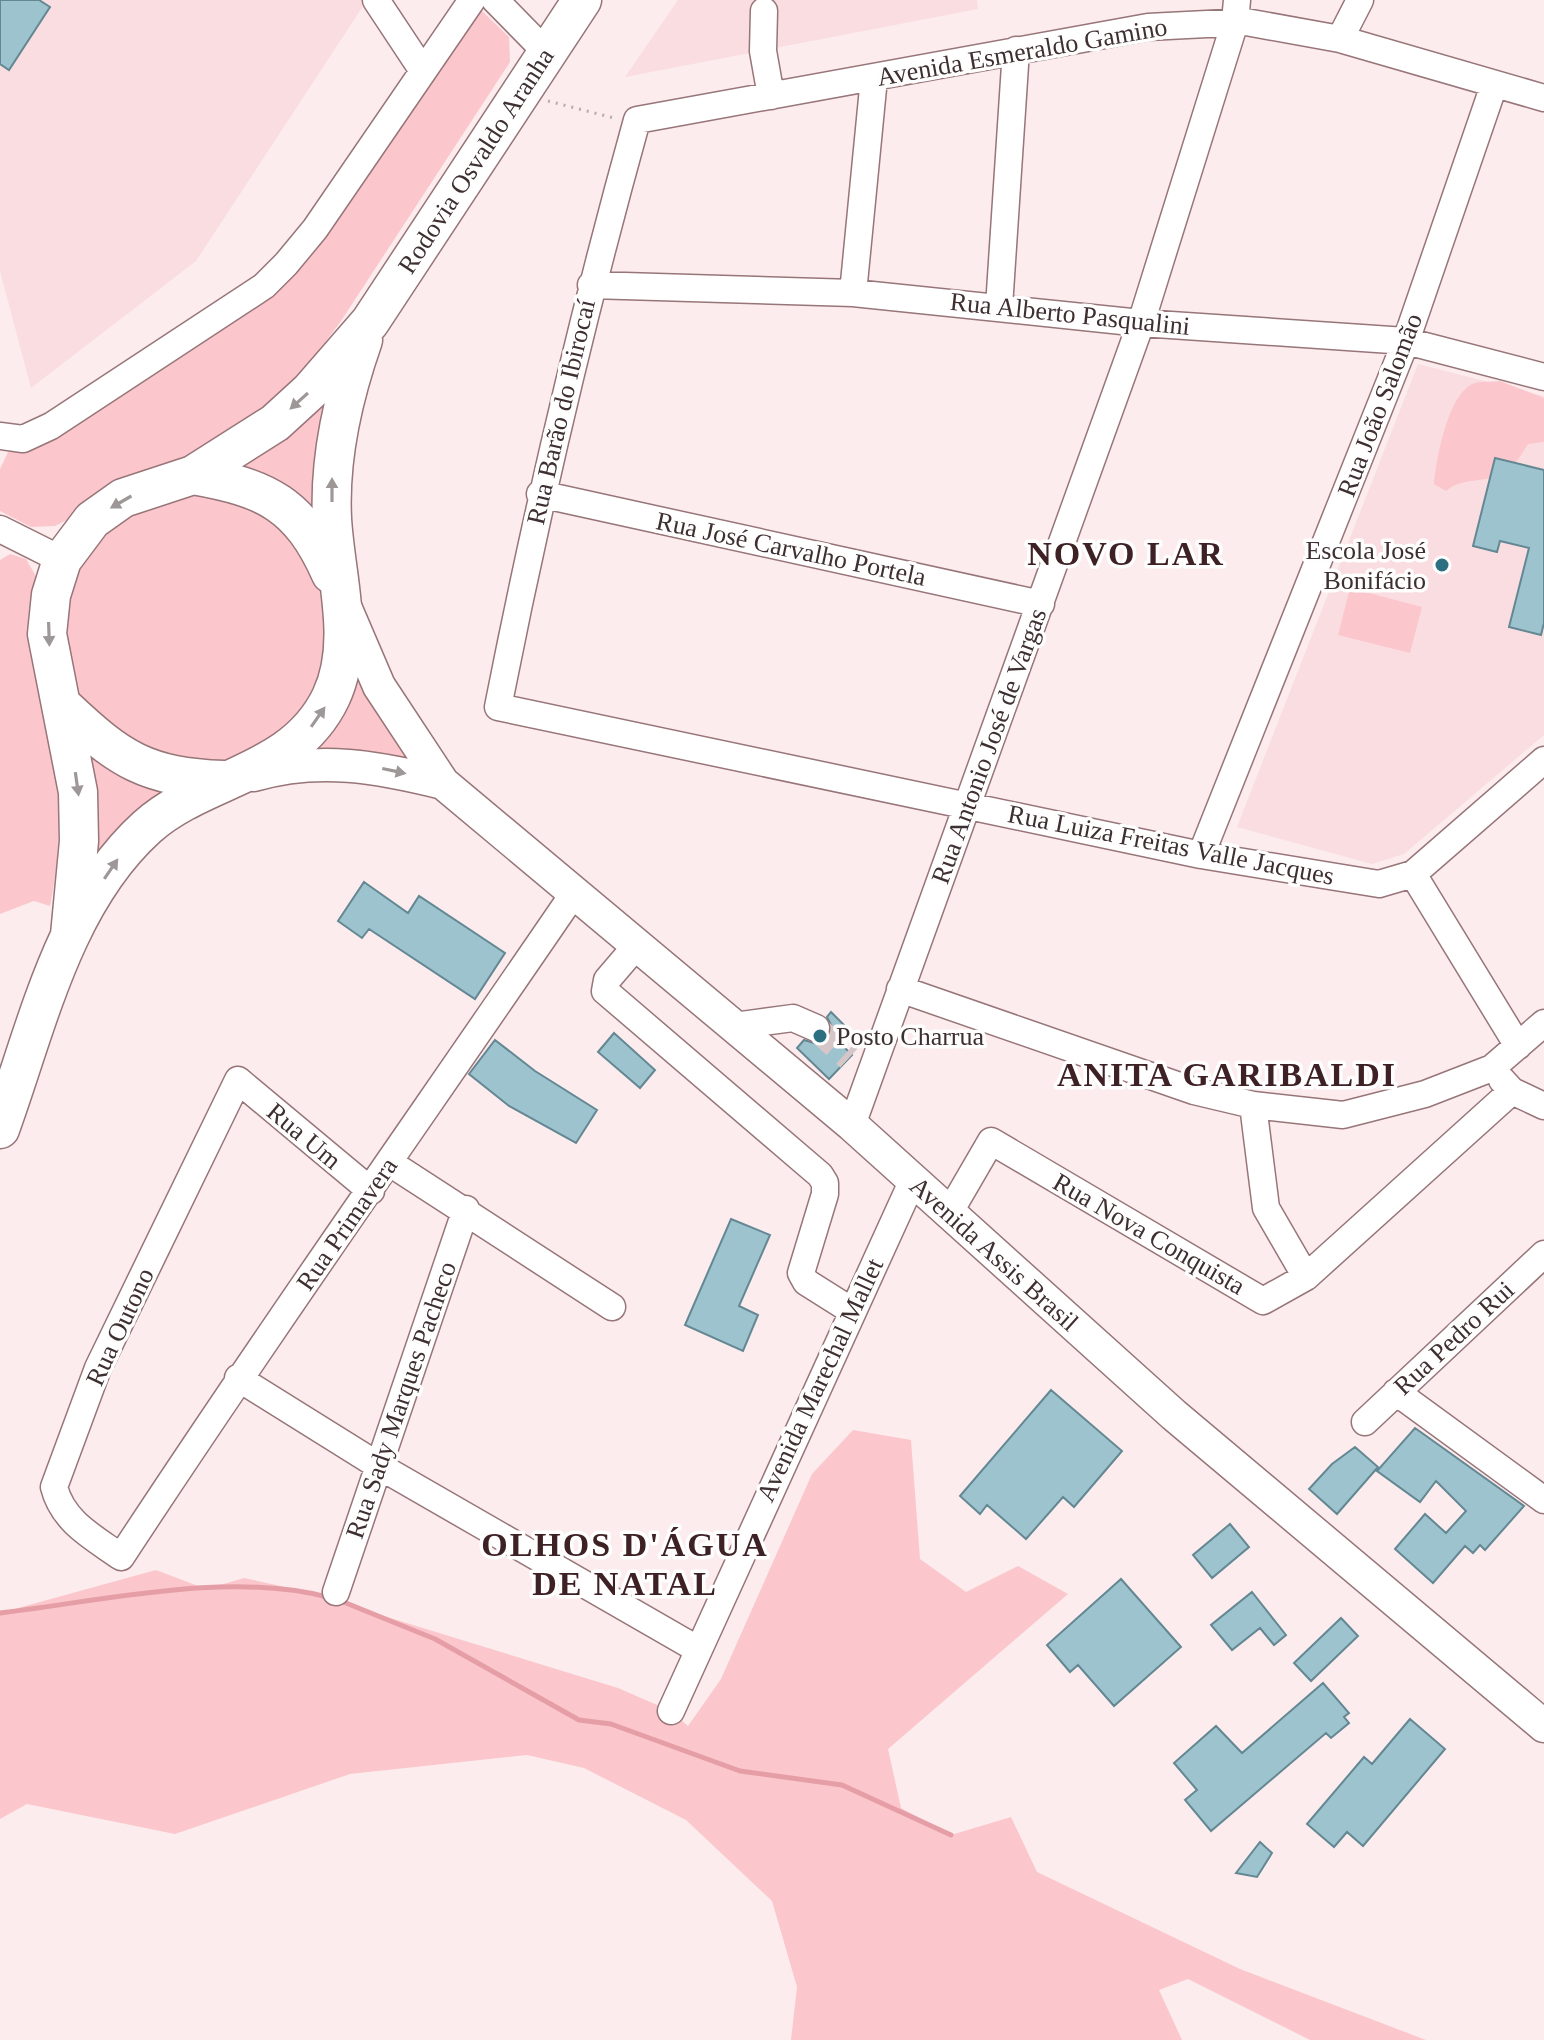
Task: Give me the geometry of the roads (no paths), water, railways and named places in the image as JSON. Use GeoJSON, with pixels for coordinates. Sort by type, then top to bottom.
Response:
{"type":"FeatureCollection","features":[{"type":"Feature","properties":{"kind":"highway","name":"Rodovia Osvaldo Aranha"},"geometry":{"type":"LineString","coordinates":[[370,322],[582,0]]}},
{"type":"Feature","properties":{"kind":"highway"},"geometry":{"type":"LineString","coordinates":[[70,935],[79,841],[78,792],[64,707],[47,634],[51,595],[62,560],[92,520],[123,498],[193,475],[275,423],[310,391],[370,322]]}},
{"type":"Feature","properties":{"kind":"highway"},"geometry":{"type":"LineString","coordinates":[[0,1129],[70,935],[122,852],[177,803],[235,781],[265,765],[300,740],[332,696],[343,659],[332,518],[332,474],[349,381],[370,322]]}},
{"type":"Feature","properties":{"kind":"highway"},"geometry":{"type":"LineString","coordinates":[[193,475],[255,490],[299,518],[322,554],[340,595]]}},
{"type":"Feature","properties":{"kind":"highway"},"geometry":{"type":"LineString","coordinates":[[64,707],[120,756],[145,768],[180,778],[235,781]]}},
{"type":"Feature","properties":{"kind":"main road","name":"Avenida Assis Brasil"},"geometry":{"type":"LineString","coordinates":[[340,595],[379,686],[443,783],[852,1125],[948,1215],[1174,1415],[1544,1726]]}},
{"type":"Feature","properties":{"kind":"main road","name":"Avenida Assis Brasil"},"geometry":{"type":"LineString","coordinates":[[235,781],[282,767],[317,763],[392,770],[443,783]]}},
{"type":"Feature","properties":{"kind":"street"},"geometry":{"type":"LineString","coordinates":[[376,0],[423,71]]}},
{"type":"Feature","properties":{"kind":"street"},"geometry":{"type":"LineString","coordinates":[[0,436],[23,439],[51,426],[264,286],[315,229],[472,0]]}},
{"type":"Feature","properties":{"kind":"street"},"geometry":{"type":"LineString","coordinates":[[495,0],[536,68]]}},
{"type":"Feature","properties":{"kind":"street"},"geometry":{"type":"LineString","coordinates":[[1340,39],[1360,0]]}},
{"type":"Feature","properties":{"kind":"street"},"geometry":{"type":"LineString","coordinates":[[764,11],[763,51],[771,96]]}},
{"type":"Feature","properties":{"kind":"street","name":"Avenida Esmeraldo Gamino"},"geometry":{"type":"LineString","coordinates":[[637,120],[1236,11],[1544,98]]}},
{"type":"Feature","properties":{"kind":"street","name":"Rua Antonio José de Vargas"},"geometry":{"type":"LineString","coordinates":[[852,1125],[1141,323],[1236,11]]}},
{"type":"Feature","properties":{"kind":"street"},"geometry":{"type":"LineString","coordinates":[[999,307],[1016,50]]}},
{"type":"Feature","properties":{"kind":"street"},"geometry":{"type":"LineString","coordinates":[[853,293],[874,78]]}},
{"type":"Feature","properties":{"kind":"street","name":"Rua João Salomão"},"geometry":{"type":"LineString","coordinates":[[1201,855],[1406,341],[1494,85]]}},
{"type":"Feature","properties":{"kind":"street","name":"Rua Barão do Ibirocaí"},"geometry":{"type":"LineString","coordinates":[[498,707],[540,494],[591,285],[637,120]]}},
{"type":"Feature","properties":{"kind":"street","name":"Rua Alberto Pasqualini"},"geometry":{"type":"LineString","coordinates":[[591,285],[853,293],[1141,323],[1406,341],[1544,377]]}},
{"type":"Feature","properties":{"kind":"street","name":"Rua José Carvalho Portela"},"geometry":{"type":"LineString","coordinates":[[540,494],[1041,604]]}},
{"type":"Feature","properties":{"kind":"street"},"geometry":{"type":"LineString","coordinates":[[0,529],[62,560]]}},
{"type":"Feature","properties":{"kind":"street","name":"Rua Luiza Freitas Valle Jacques"},"geometry":{"type":"LineString","coordinates":[[498,707],[1201,855],[1379,884],[1413,874]]}},
{"type":"Feature","properties":{"kind":"street"},"geometry":{"type":"LineString","coordinates":[[1518,1046],[1413,874],[1544,760]]}},
{"type":"Feature","properties":{"kind":"street","name":"Rua Primavera"},"geometry":{"type":"LineString","coordinates":[[121,1557],[238,1378],[371,1191],[574,893]]}},
{"type":"Feature","properties":{"kind":"street"},"geometry":{"type":"LineString","coordinates":[[637,945],[607,980],[605,991],[820,1175],[825,1183],[825,1194],[801,1273],[806,1282],[852,1311]]}},
{"type":"Feature","properties":{"kind":"street"},"geometry":{"type":"LineString","coordinates":[[900,989],[1179,1086],[1253,1105],[1343,1115],[1425,1094],[1492,1068],[1544,1023]]}},
{"type":"Feature","properties":{"kind":"street"},"geometry":{"type":"LineString","coordinates":[[734,1026],[793,1018],[816,1028]]}},
{"type":"Feature","properties":{"kind":"street"},"geometry":{"type":"LineString","coordinates":[[849,1058],[869,1076]]}},
{"type":"Feature","properties":{"kind":"street"},"geometry":{"type":"LineString","coordinates":[[1492,1068],[1512,1091],[1544,1106]]}},
{"type":"Feature","properties":{"kind":"street","name":"Rua Um"},"geometry":{"type":"LineString","coordinates":[[238,1080],[371,1191]]}},
{"type":"Feature","properties":{"kind":"street","name":"Rua Outono"},"geometry":{"type":"LineString","coordinates":[[121,1557],[72,1523],[58,1503],[54,1487],[98,1368],[238,1080]]}},
{"type":"Feature","properties":{"kind":"street","name":"Rua Nova Conquista"},"geometry":{"type":"LineString","coordinates":[[948,1215],[991,1141],[1263,1301],[1306,1277],[1512,1091]]}},
{"type":"Feature","properties":{"kind":"street"},"geometry":{"type":"LineString","coordinates":[[1253,1105],[1266,1208],[1306,1277]]}},
{"type":"Feature","properties":{"kind":"street"},"geometry":{"type":"LineString","coordinates":[[390,1163],[466,1209],[612,1307]]}},
{"type":"Feature","properties":{"kind":"street","name":"Avenida Marechal Mallet"},"geometry":{"type":"LineString","coordinates":[[671,1711],[912,1182]]}},
{"type":"Feature","properties":{"kind":"street","name":"Rua Sady Marques Pacheco"},"geometry":{"type":"LineString","coordinates":[[336,1592],[466,1209]]}},
{"type":"Feature","properties":{"kind":"street","name":"Rua Pedro Rui"},"geometry":{"type":"LineString","coordinates":[[1365,1422],[1542,1260]]}},
{"type":"Feature","properties":{"kind":"street"},"geometry":{"type":"LineString","coordinates":[[238,1378],[379,1466],[697,1649]]}},
{"type":"Feature","properties":{"kind":"street"},"geometry":{"type":"LineString","coordinates":[[1396,1392],[1544,1500]]}},
{"type":"Feature","properties":{"kind":"waterway"},"geometry":{"type":"LineString","coordinates":[[0,1613],[207,1587],[289,1590],[327,1597]]}},
{"type":"Feature","properties":{"kind":"waterway"},"geometry":{"type":"LineString","coordinates":[[341,1601],[435,1639],[579,1720],[611,1724],[740,1771],[842,1785],[951,1835]]}},
{"type":"Feature","properties":{"kind":"tunnel"},"geometry":{"type":"LineString","coordinates":[[816,1028],[849,1058]]}},
{"type":"Feature","properties":{"kind":"place","name":"Escola José Bonifácio"},"geometry":{"type":"Point","coordinates":[1442,565]}},
{"type":"Feature","properties":{"kind":"place","name":"Posto Charrua"},"geometry":{"type":"Point","coordinates":[820,1036]}},
{"type":"Feature","properties":{"kind":"district","name":"NOVO LAR"},"geometry":{"type":"Point","coordinates":[1126,553]}},
{"type":"Feature","properties":{"kind":"district","name":"ANITA GARIBALDI"},"geometry":{"type":"Point","coordinates":[1227,1074]}},
{"type":"Feature","properties":{"kind":"district","name":"OLHOS D'ÁGUA DE NATAL"},"geometry":{"type":"Point","coordinates":[625,1564]}}]}
